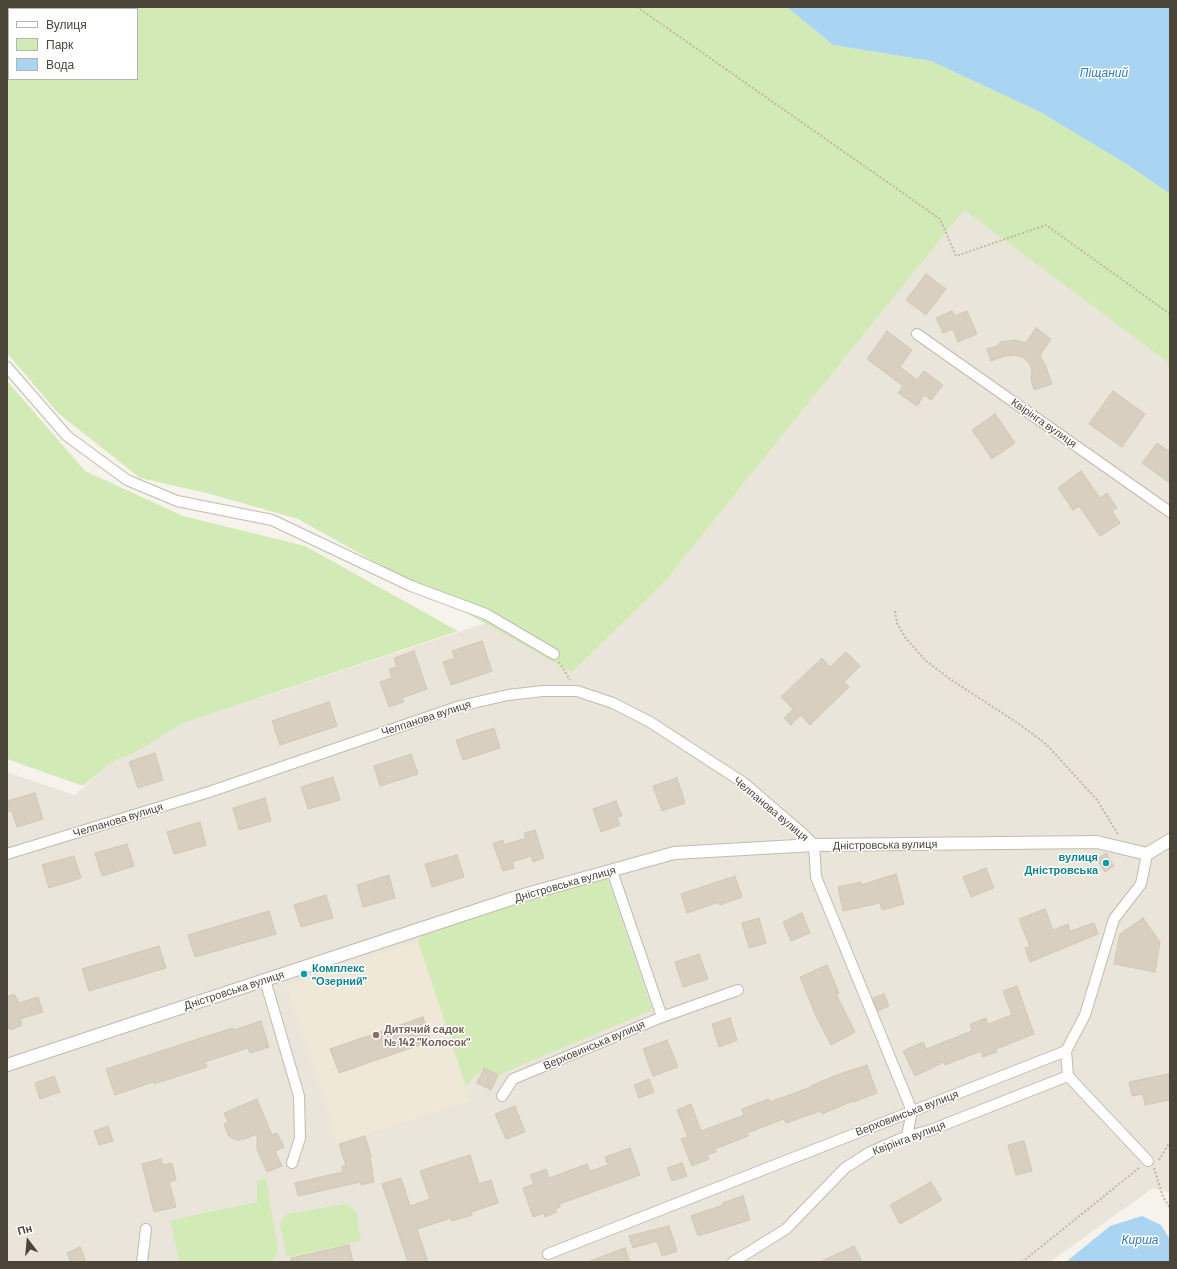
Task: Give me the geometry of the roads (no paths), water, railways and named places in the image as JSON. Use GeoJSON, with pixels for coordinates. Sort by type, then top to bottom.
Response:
{"type":"FeatureCollection","features":[{"type":"Feature","properties":{"kind":"street","name":"Квірінга вулиця"},"geometry":{"type":"LineString","coordinates":[[917,334],[1170,512]]}},
{"type":"Feature","properties":{"kind":"street"},"geometry":{"type":"LineString","coordinates":[[7,368],[67,436],[127,480],[177,501],[272,520],[411,586],[486,614],[554,654]]}},
{"type":"Feature","properties":{"kind":"street","name":"Челпанова вулиця"},"geometry":{"type":"LineString","coordinates":[[7,854],[209,792],[460,706],[508,695],[543,691],[577,691],[613,703],[650,722],[744,783],[814,845]]}},
{"type":"Feature","properties":{"kind":"street"},"geometry":{"type":"LineString","coordinates":[[1153,1161],[1068,1076],[1066,1051],[1085,1015],[1114,919],[1141,884],[1147,854],[1170,840]]}},
{"type":"Feature","properties":{"kind":"street","name":"Дністровська вулиця"},"geometry":{"type":"LineString","coordinates":[[7,1065],[520,896],[674,853],[814,845],[1097,842],[1147,854]]}},
{"type":"Feature","properties":{"kind":"street"},"geometry":{"type":"LineString","coordinates":[[814,845],[816,877],[912,1112],[907,1136]]}},
{"type":"Feature","properties":{"kind":"street"},"geometry":{"type":"LineString","coordinates":[[612,871],[662,1017]]}},
{"type":"Feature","properties":{"kind":"street"},"geometry":{"type":"LineString","coordinates":[[265,980],[299,1096],[300,1138],[292,1163]]}},
{"type":"Feature","properties":{"kind":"street","name":"Верховинська вулиця"},"geometry":{"type":"LineString","coordinates":[[502,1096],[513,1079],[662,1017],[738,990]]}},
{"type":"Feature","properties":{"kind":"street","name":"Верховинська вулиця"},"geometry":{"type":"LineString","coordinates":[[548,1254],[1066,1051]]}},
{"type":"Feature","properties":{"kind":"street","name":"Квірінга вулиця"},"geometry":{"type":"LineString","coordinates":[[733,1262],[786,1229],[845,1168],[870,1152],[907,1136],[928,1131],[1068,1076]]}},
{"type":"Feature","properties":{"kind":"street"},"geometry":{"type":"LineString","coordinates":[[142,1262],[146,1229]]}},
{"type":"Feature","properties":{"kind":"water","name":"Піщаний"},"geometry":{"type":"Polygon","coordinates":[[[787,7],[1170,7],[1170,194],[1128,165],[1040,112],[931,61],[833,45],[787,7]]]}},
{"type":"Feature","properties":{"kind":"water","name":"Кирша"},"geometry":{"type":"Polygon","coordinates":[[[1142,1216],[1161,1225],[1170,1240],[1170,1262],[1066,1262],[1110,1226],[1142,1216]]]}},
{"type":"Feature","properties":{"kind":"place","name":"вулиця Дністровська"},"geometry":{"type":"Point","coordinates":[1106,863]}},
{"type":"Feature","properties":{"kind":"place","name":"Комплекс \"Озерний\""},"geometry":{"type":"Point","coordinates":[304,974]}},
{"type":"Feature","properties":{"kind":"place","name":"Дитячий садок № 142 \"Колосок\""},"geometry":{"type":"Point","coordinates":[376,1035]}}]}
